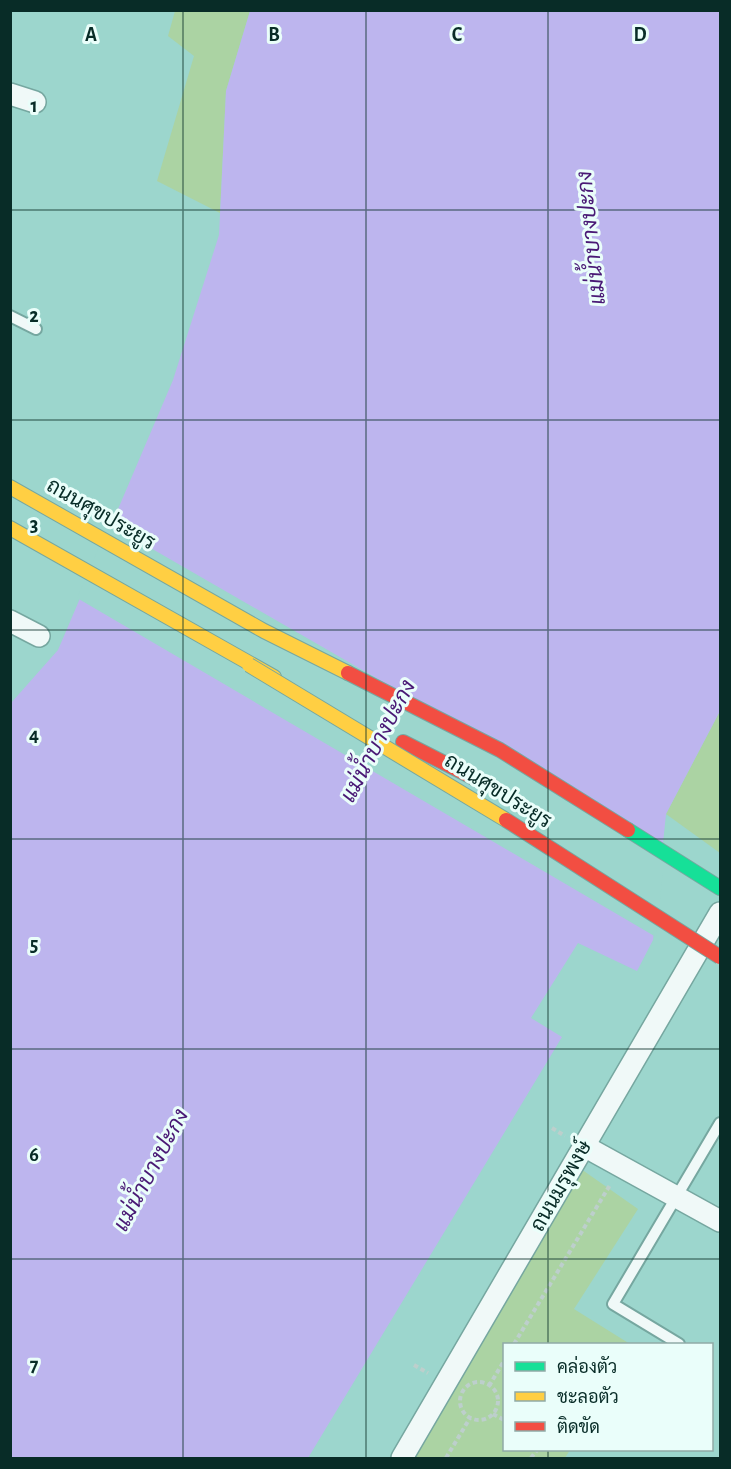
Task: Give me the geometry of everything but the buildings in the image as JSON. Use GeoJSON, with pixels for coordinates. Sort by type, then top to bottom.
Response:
{"type":"FeatureCollection","features":[{"type":"Feature","properties":{"kind":"main road","name":"ถนนศุขประยูร"},"geometry":{"type":"LineString","coordinates":[[10,487],[264,631],[500,750],[720,888]]}},
{"type":"Feature","properties":{"kind":"main road","name":"ถนนศุขประยูร"},"geometry":{"type":"LineString","coordinates":[[10,528],[249,665],[484,806],[720,957]]}},
{"type":"Feature","properties":{"kind":"main road","name":"ถนนศุขประยูร"},"geometry":{"type":"LineString","coordinates":[[264,631],[340,685]]}},
{"type":"Feature","properties":{"kind":"main road","name":"ถนนศุขประยูร"},"geometry":{"type":"LineString","coordinates":[[249,665],[479,781],[398,724]]}},
{"type":"Feature","properties":{"kind":"main road"},"geometry":{"type":"LineString","coordinates":[[711,916],[720,930]]}},
{"type":"Feature","properties":{"kind":"street"},"geometry":{"type":"LineString","coordinates":[[10,94],[35,102]]}},
{"type":"Feature","properties":{"kind":"street"},"geometry":{"type":"LineString","coordinates":[[10,621],[39,636]]}},
{"type":"Feature","properties":{"kind":"street","name":"ถนนมรุพงษ์"},"geometry":{"type":"LineString","coordinates":[[402,1458],[584,1146],[711,916]]}},
{"type":"Feature","properties":{"kind":"street"},"geometry":{"type":"LineString","coordinates":[[584,1146],[720,1221]]}},
{"type":"Feature","properties":{"kind":"lane"},"geometry":{"type":"LineString","coordinates":[[10,316],[36,329]]}},
{"type":"Feature","properties":{"kind":"lane"},"geometry":{"type":"LineString","coordinates":[[677,1343],[613,1304],[720,1123]]}},
{"type":"Feature","properties":{"kind":"path"},"geometry":{"type":"LineString","coordinates":[[515,1343],[621,1166]]}},
{"type":"Feature","properties":{"kind":"path"},"geometry":{"type":"LineString","coordinates":[[489,1386],[503,1363]]}},
{"type":"Feature","properties":{"kind":"path"},"geometry":{"type":"LineString","coordinates":[[478,1383],[489,1386],[494,1390],[498,1402],[493,1414],[482,1420],[470,1418],[460,1404],[463,1392],[478,1383]]}},
{"type":"Feature","properties":{"kind":"path"},"geometry":{"type":"LineString","coordinates":[[493,1414],[503,1419]]}},
{"type":"Feature","properties":{"kind":"path"},"geometry":{"type":"LineString","coordinates":[[446,1458],[470,1418]]}},
{"type":"Feature","properties":{"kind":"green space"},"geometry":{"type":"Polygon","coordinates":[[[175,11],[250,11],[226,91],[220,213],[157,181],[194,56],[168,36],[175,11]]]}},
{"type":"Feature","properties":{"kind":"green space"},"geometry":{"type":"Polygon","coordinates":[[[720,711],[720,853],[666,814],[720,711]]]}},
{"type":"Feature","properties":{"kind":"green space"},"geometry":{"type":"Polygon","coordinates":[[[581,1169],[638,1209],[574,1309],[628,1343],[503,1343],[503,1451],[569,1451],[565,1458],[411,1458],[581,1169]]]}},
{"type":"Feature","properties":{"kind":"water","name":"แม่น้ำบางปะกง"},"geometry":{"type":"Polygon","coordinates":[[[250,11],[720,11],[720,711],[666,814],[653,940],[637,971],[578,943],[531,1018],[562,1037],[308,1458],[11,1458],[11,703],[58,650],[173,380],[219,235],[226,91],[250,11]]]}},
{"type":"Feature","properties":{"kind":"pier"},"geometry":{"type":"Polygon","coordinates":[[[109,524],[666,845],[656,937],[77,598],[109,524]]]}},
{"type":"Feature","properties":{"kind":"traffic: fast"},"geometry":{"type":"LineString","coordinates":[[628,830],[720,888]]}},
{"type":"Feature","properties":{"kind":"traffic: slow"},"geometry":{"type":"LineString","coordinates":[[10,487],[264,631],[348,673]]}},
{"type":"Feature","properties":{"kind":"traffic: slow"},"geometry":{"type":"LineString","coordinates":[[10,528],[274,677]]}},
{"type":"Feature","properties":{"kind":"traffic: slow"},"geometry":{"type":"LineString","coordinates":[[249,665],[506,820]]}},
{"type":"Feature","properties":{"kind":"traffic: jam"},"geometry":{"type":"LineString","coordinates":[[348,673],[500,750],[628,830]]}},
{"type":"Feature","properties":{"kind":"traffic: jam"},"geometry":{"type":"LineString","coordinates":[[403,742],[474,778]]}},
{"type":"Feature","properties":{"kind":"traffic: jam"},"geometry":{"type":"LineString","coordinates":[[506,820],[720,957]]}}]}
